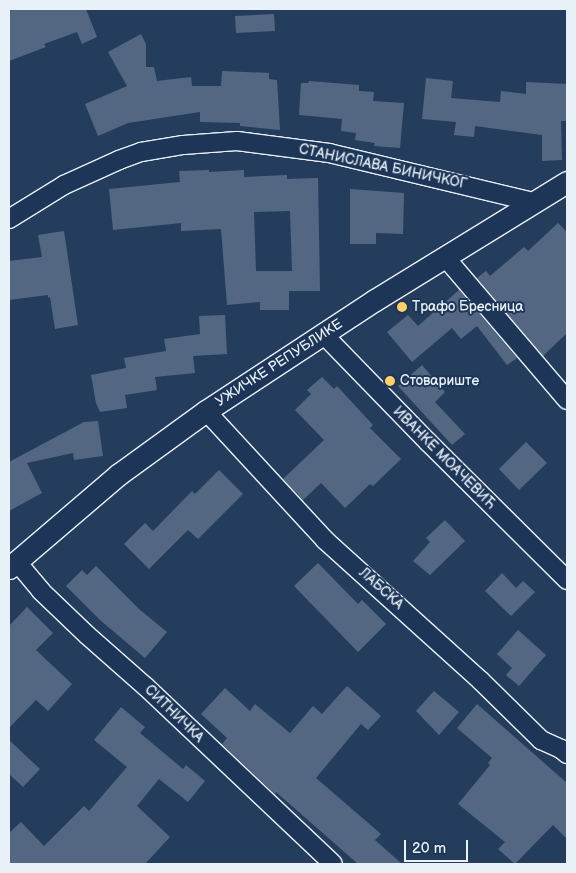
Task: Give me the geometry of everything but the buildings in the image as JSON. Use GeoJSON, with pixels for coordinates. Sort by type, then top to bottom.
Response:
{"type":"FeatureCollection","features":[{"type":"Feature","properties":{"kind":"street","name":"СТАНИСЛАВА БИНИЧКОГ"},"geometry":{"type":"LineString","coordinates":[[9,218],[64,185],[119,160],[159,148],[228,141],[329,153],[533,202]]}},
{"type":"Feature","properties":{"kind":"street","name":"УЖИЧКЕ РЕПУБЛИКЕ"},"geometry":{"type":"LineString","coordinates":[[11,565],[119,474],[206,411],[323,334],[533,202],[566,186]]}},
{"type":"Feature","properties":{"kind":"street"},"geometry":{"type":"LineString","coordinates":[[445,257],[567,400]]}},
{"type":"Feature","properties":{"kind":"street","name":"ИВАНКЕ МОАЧЕВИЋ"},"geometry":{"type":"LineString","coordinates":[[323,334],[428,442],[567,580]]}},
{"type":"Feature","properties":{"kind":"street","name":"ЛАБСКА"},"geometry":{"type":"LineString","coordinates":[[206,411],[325,540],[480,680],[541,740],[561,749],[567,754]]}},
{"type":"Feature","properties":{"kind":"street","name":"СИТНИЧКА"},"geometry":{"type":"LineString","coordinates":[[11,565],[146,687],[333,864]]}},
{"type":"Feature","properties":{"kind":"place","name":"Трафо Бресница"},"geometry":{"type":"Point","coordinates":[402,307]}},
{"type":"Feature","properties":{"kind":"place","name":"Стовариште"},"geometry":{"type":"Point","coordinates":[390,381]}}]}
